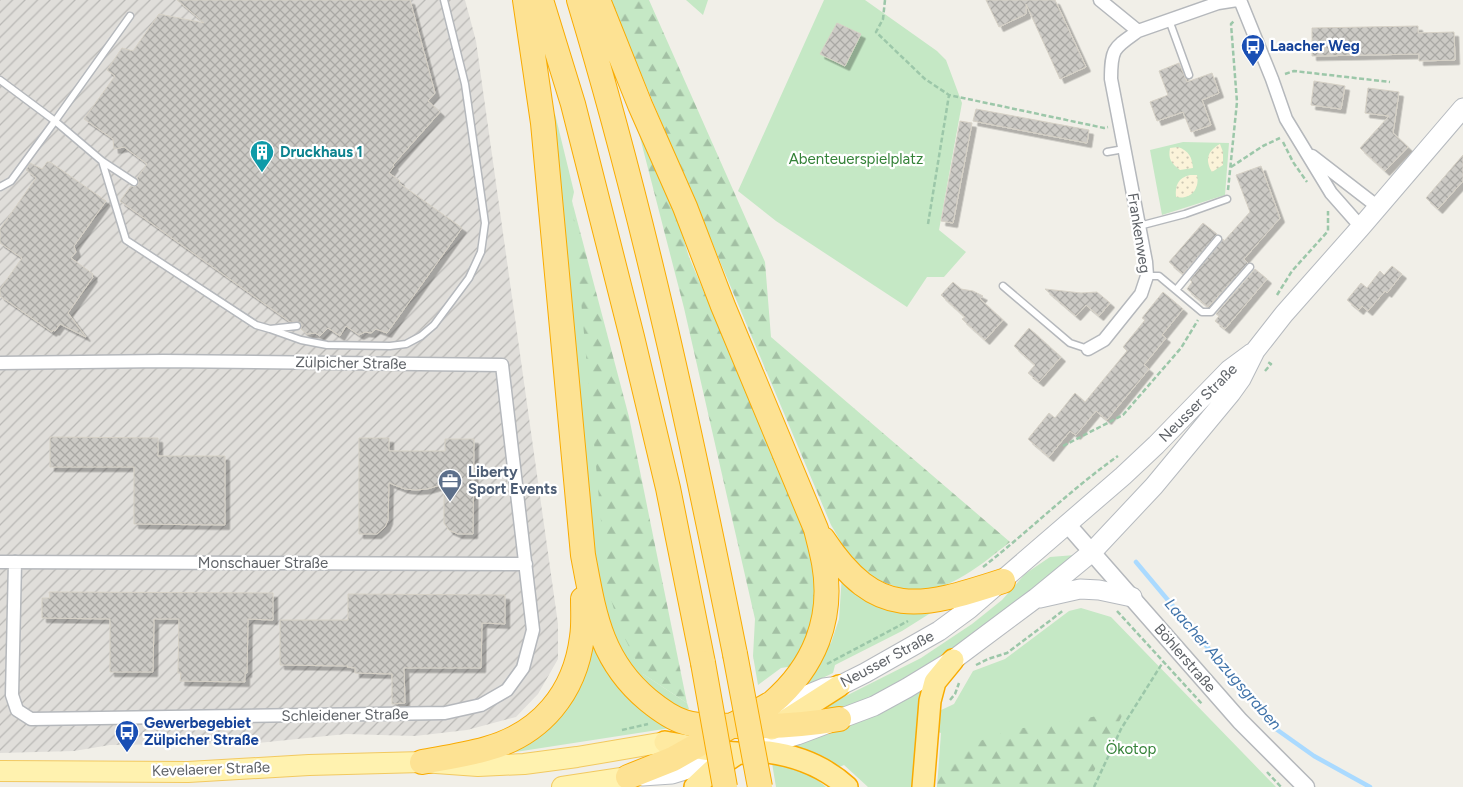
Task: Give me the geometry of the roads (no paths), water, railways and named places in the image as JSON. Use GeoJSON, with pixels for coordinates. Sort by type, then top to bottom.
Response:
{"type":"FeatureCollection","features":[{"type":"Feature","properties":{"kind":"highway"},"geometry":{"type":"LineString","coordinates":[[422,762],[487,749],[510,741],[526,732],[544,718],[561,698],[574,673],[582,637],[583,555],[544,122],[525,0]]}},
{"type":"Feature","properties":{"kind":"highway"},"geometry":{"type":"LineString","coordinates":[[541,0],[573,104],[668,488],[703,663],[725,787]]}},
{"type":"Feature","properties":{"kind":"highway"},"geometry":{"type":"LineString","coordinates":[[579,0],[630,180],[667,331],[701,481],[760,787]]}},
{"type":"Feature","properties":{"kind":"highway"},"geometry":{"type":"LineString","coordinates":[[598,0],[640,105],[685,207],[722,306],[816,529],[824,564],[827,592],[824,619],[815,649],[803,670],[782,695],[772,704],[673,759],[628,777]]}},
{"type":"Feature","properties":{"kind":"highway"},"geometry":{"type":"LineString","coordinates":[[816,529],[833,555],[850,575],[869,590],[889,599],[911,603],[930,602],[1003,581]]}},
{"type":"Feature","properties":{"kind":"highway"},"geometry":{"type":"LineString","coordinates":[[583,555],[592,600],[602,635],[614,662],[632,687],[656,707],[685,723],[702,725],[774,727],[839,719]]}},
{"type":"Feature","properties":{"kind":"highway"},"geometry":{"type":"LineString","coordinates":[[923,787],[930,701],[935,682],[953,660]]}},
{"type":"Feature","properties":{"kind":"highway"},"geometry":{"type":"LineString","coordinates":[[696,787],[713,770],[774,727],[839,686]]}},
{"type":"Feature","properties":{"kind":"highway"},"geometry":{"type":"LineString","coordinates":[[665,742],[738,754],[767,752],[799,759],[817,766],[847,787]]}},
{"type":"Feature","properties":{"kind":"main road","name":"Neusser Straße"},"geometry":{"type":"LineString","coordinates":[[562,787],[628,777],[672,774],[797,735],[874,706],[953,660],[1036,598],[1092,552],[1154,486],[1231,393],[1241,379],[1255,351],[1284,314],[1463,108]]}},
{"type":"Feature","properties":{"kind":"main road","name":"Neusser Straße"},"geometry":{"type":"LineString","coordinates":[[422,762],[478,766],[524,764],[665,742],[733,726],[824,688],[839,686],[902,653],[939,631],[970,609],[1068,525],[1156,445],[1229,370],[1255,351]]}},
{"type":"Feature","properties":{"kind":"main road"},"geometry":{"type":"LineString","coordinates":[[1036,598],[1080,589],[1099,590],[1132,597]]}},
{"type":"Feature","properties":{"kind":"main road","name":"Kevelaerer Straße"},"geometry":{"type":"LineString","coordinates":[[0,771],[188,772],[309,765],[422,762]]}},
{"type":"Feature","properties":{"kind":"street"},"geometry":{"type":"LineString","coordinates":[[1100,0],[1138,31]]}},
{"type":"Feature","properties":{"kind":"street"},"geometry":{"type":"LineString","coordinates":[[1239,0],[1272,79],[1286,119],[1331,193],[1361,227]]}},
{"type":"Feature","properties":{"kind":"street","name":"Frankenweg"},"geometry":{"type":"LineString","coordinates":[[1088,349],[1104,340],[1141,294],[1147,276],[1111,79],[1111,59],[1117,46],[1138,31],[1218,3],[1239,0]]}},
{"type":"Feature","properties":{"kind":"street"},"geometry":{"type":"LineString","coordinates":[[1304,150],[1378,208]]}},
{"type":"Feature","properties":{"kind":"street","name":"Zülpicher Straße"},"geometry":{"type":"LineString","coordinates":[[0,363],[163,361],[502,365],[526,564]]}},
{"type":"Feature","properties":{"kind":"street","name":"Böhlerstraße"},"geometry":{"type":"LineString","coordinates":[[1068,525],[1240,720],[1306,787]]}},
{"type":"Feature","properties":{"kind":"street","name":"Monschauer Straße"},"geometry":{"type":"LineString","coordinates":[[0,562],[526,564]]}},
{"type":"Feature","properties":{"kind":"street","name":"Schleidener Straße"},"geometry":{"type":"LineString","coordinates":[[15,562],[12,695],[17,710],[31,720],[445,713],[481,705],[506,690],[523,668],[533,630],[526,564]]}},
{"type":"Feature","properties":{"kind":"lane"},"geometry":{"type":"LineString","coordinates":[[102,161],[126,240],[256,325],[301,340],[327,345],[390,346],[406,344],[421,336],[434,325],[469,278],[481,252],[485,222],[464,84],[444,0]]}},
{"type":"Feature","properties":{"kind":"lane"},"geometry":{"type":"LineString","coordinates":[[0,187],[11,181],[130,16]]}},
{"type":"Feature","properties":{"kind":"lane"},"geometry":{"type":"LineString","coordinates":[[1169,20],[1189,75]]}},
{"type":"Feature","properties":{"kind":"lane"},"geometry":{"type":"LineString","coordinates":[[0,80],[55,121],[102,161],[134,182]]}},
{"type":"Feature","properties":{"kind":"lane"},"geometry":{"type":"LineString","coordinates":[[1108,152],[1124,149]]}},
{"type":"Feature","properties":{"kind":"lane"},"geometry":{"type":"LineString","coordinates":[[1139,226],[1185,214],[1227,199]]}},
{"type":"Feature","properties":{"kind":"lane"},"geometry":{"type":"LineString","coordinates":[[1176,290],[1218,239]]}},
{"type":"Feature","properties":{"kind":"lane"},"geometry":{"type":"LineString","coordinates":[[1147,276],[1159,276],[1202,312],[1211,312],[1250,267]]}},
{"type":"Feature","properties":{"kind":"lane","name":"Frankenweg"},"geometry":{"type":"LineString","coordinates":[[1003,286],[1070,343],[1088,349]]}},
{"type":"Feature","properties":{"kind":"lane"},"geometry":{"type":"LineString","coordinates":[[270,329],[297,326]]}},
{"type":"Feature","properties":{"kind":"waterway","name":"Laacher Abzugsgraben"},"geometry":{"type":"LineString","coordinates":[[1136,562],[1276,729],[1314,756],[1370,787]]}},
{"type":"Feature","properties":{"kind":"place","name":"Laacher Weg"},"geometry":{"type":"Point","coordinates":[1253,67]}},
{"type":"Feature","properties":{"kind":"place","name":"Druckhaus 1"},"geometry":{"type":"Point","coordinates":[262,173]}},
{"type":"Feature","properties":{"kind":"place","name":"Liberty Sport Events"},"geometry":{"type":"Point","coordinates":[450,502]}},
{"type":"Feature","properties":{"kind":"place","name":"Gewerbegebiet Zülpicher Straße"},"geometry":{"type":"Point","coordinates":[127,753]}},
{"type":"Feature","properties":{"kind":"park label","name":"Abenteuerspielplatz"},"geometry":{"type":"Point","coordinates":[856,159]}},
{"type":"Feature","properties":{"kind":"park label","name":"Ökotop"},"geometry":{"type":"Point","coordinates":[1131,749]}}]}
